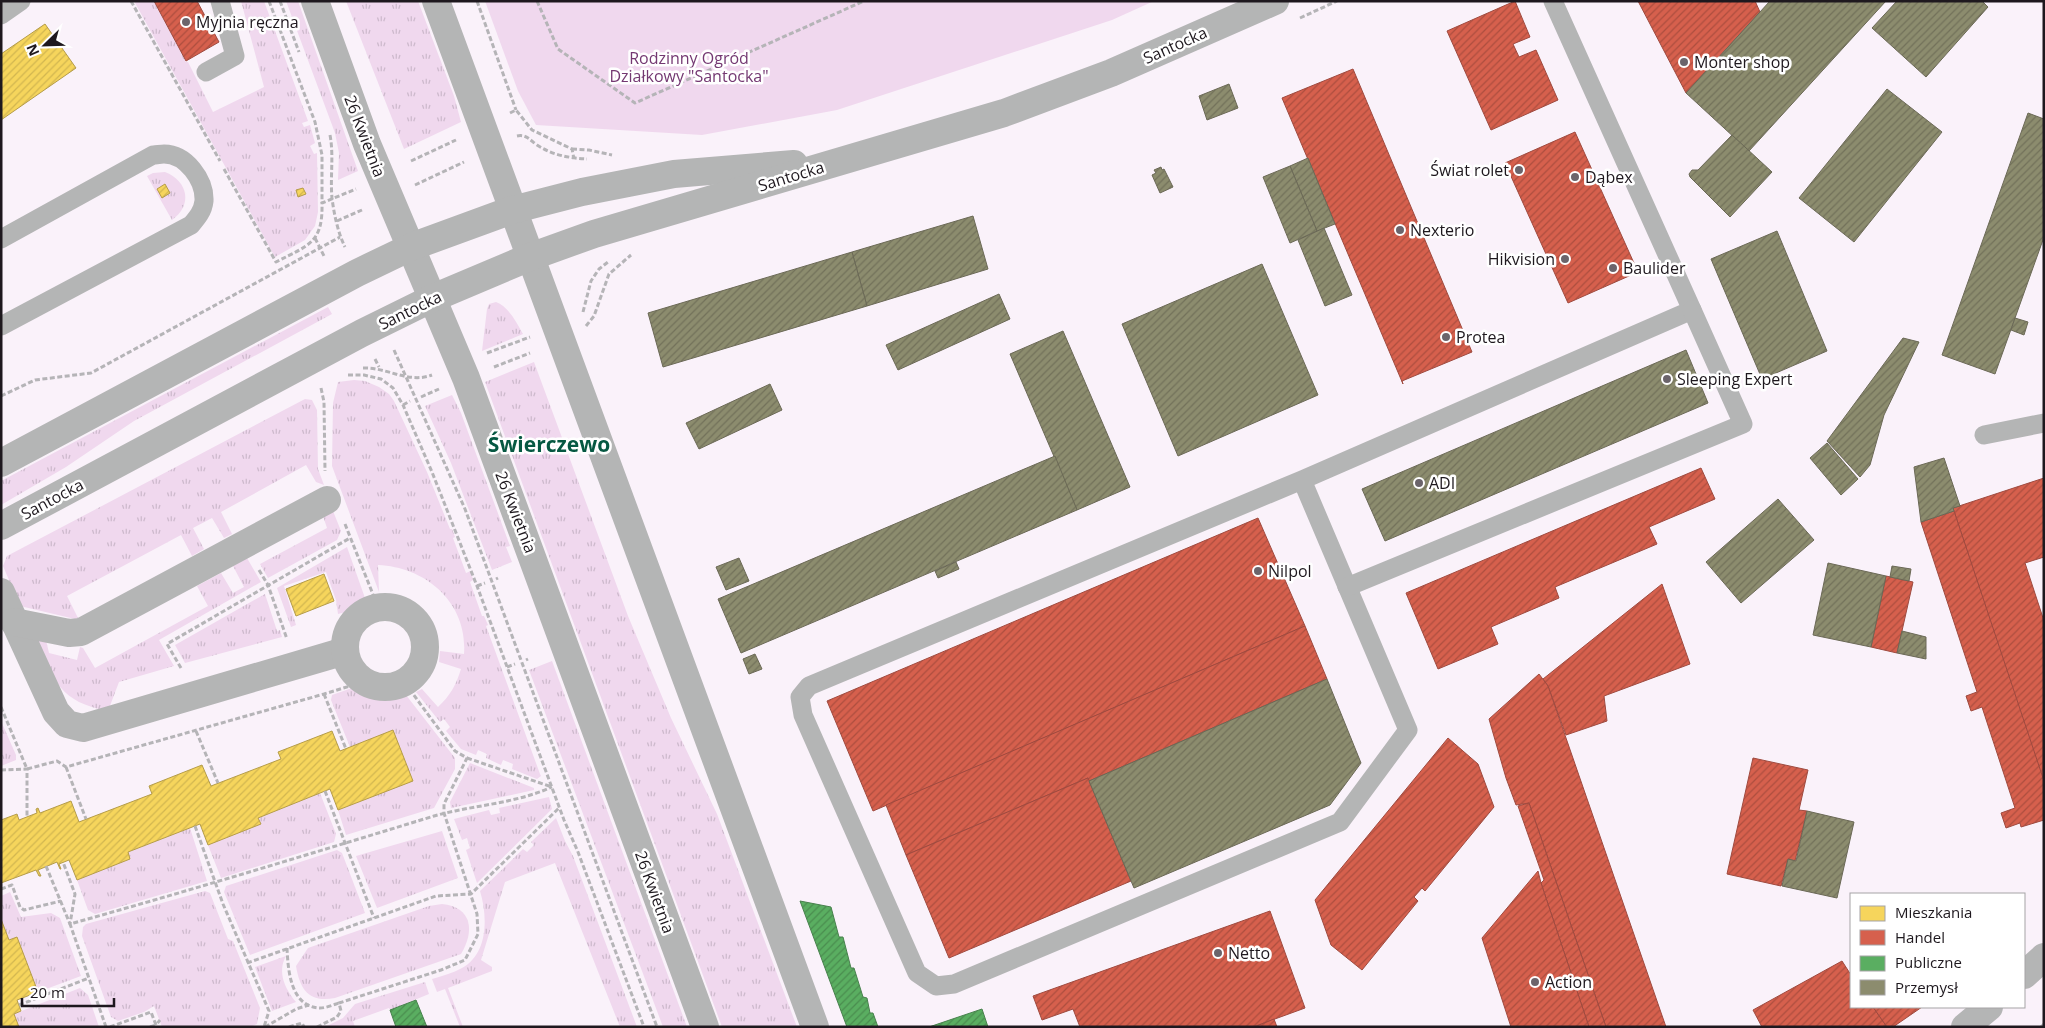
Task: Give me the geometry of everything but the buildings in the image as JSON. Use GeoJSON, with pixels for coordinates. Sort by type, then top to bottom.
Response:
{"type":"FeatureCollection","features":[{"type":"Feature","properties":{"kind":"street","name":"26 Kwietnia"},"geometry":{"type":"LineString","coordinates":[[315,1],[367,144],[466,378],[705,1027]]}},
{"type":"Feature","properties":{"kind":"street"},"geometry":{"type":"LineString","coordinates":[[436,1],[815,1027]]}},
{"type":"Feature","properties":{"kind":"street","name":"Santocka"},"geometry":{"type":"LineString","coordinates":[[1,526],[362,333],[433,298],[530,257],[594,234],[845,159],[970,124],[1074,88],[1275,1]]}},
{"type":"Feature","properties":{"kind":"street","name":"Santocka"},"geometry":{"type":"LineString","coordinates":[[1,463],[357,273],[411,247],[512,210],[582,192],[674,174],[845,159]]}},
{"type":"Feature","properties":{"kind":"street"},"geometry":{"type":"LineString","coordinates":[[14,622],[69,633],[81,632],[245,544],[327,488]]}},
{"type":"Feature","properties":{"kind":"street"},"geometry":{"type":"LineString","coordinates":[[1,592],[56,712],[67,724],[83,728],[345,651]]}},
{"type":"Feature","properties":{"kind":"street"},"geometry":{"type":"LineString","coordinates":[[378,607],[396,608],[413,616],[423,632],[426,650],[420,668],[407,681],[391,687],[374,685],[359,677],[350,666],[345,651],[348,631],[360,615],[378,607]]}},
{"type":"Feature","properties":{"kind":"street"},"geometry":{"type":"LineString","coordinates":[[2025,974],[2044,956]]}},
{"type":"Feature","properties":{"kind":"street"},"geometry":{"type":"LineString","coordinates":[[1965,1027],[1989,1008]]}},
{"type":"Feature","properties":{"kind":"lane"},"geometry":{"type":"LineString","coordinates":[[1,15],[21,1]]}},
{"type":"Feature","properties":{"kind":"lane"},"geometry":{"type":"LineString","coordinates":[[206,72],[235,56],[220,1]]}},
{"type":"Feature","properties":{"kind":"lane"},"geometry":{"type":"LineString","coordinates":[[1347,587],[1743,424],[1553,1]]}},
{"type":"Feature","properties":{"kind":"lane"},"geometry":{"type":"LineString","coordinates":[[1,239],[153,155],[166,154],[177,157],[188,164],[197,177],[202,189],[204,201],[200,213],[191,225],[1,326]]}},
{"type":"Feature","properties":{"kind":"lane"},"geometry":{"type":"LineString","coordinates":[[1302,480],[1408,730],[1340,822],[954,984],[936,986],[918,973],[803,715],[800,698],[808,686],[1302,480],[1692,310]]}},
{"type":"Feature","properties":{"kind":"lane"},"geometry":{"type":"LineString","coordinates":[[1984,435],[2044,423]]}},
{"type":"Feature","properties":{"kind":"path"},"geometry":{"type":"LineString","coordinates":[[131,1],[276,262],[305,247],[315,238],[322,224],[322,155],[315,122],[269,1]]}},
{"type":"Feature","properties":{"kind":"path"},"geometry":{"type":"LineString","coordinates":[[280,1],[301,56]]}},
{"type":"Feature","properties":{"kind":"path"},"geometry":{"type":"LineString","coordinates":[[476,1],[516,110],[532,130],[572,149],[589,150],[616,156]]}},
{"type":"Feature","properties":{"kind":"path"},"geometry":{"type":"LineString","coordinates":[[537,1],[558,50],[635,104],[864,1]]}},
{"type":"Feature","properties":{"kind":"path"},"geometry":{"type":"LineString","coordinates":[[507,115],[516,110]]}},
{"type":"Feature","properties":{"kind":"path"},"geometry":{"type":"LineString","coordinates":[[327,127],[333,155],[332,199],[340,237],[345,247]]}},
{"type":"Feature","properties":{"kind":"path"},"geometry":{"type":"LineString","coordinates":[[511,140],[522,135],[546,150],[574,158]]}},
{"type":"Feature","properties":{"kind":"path"},"geometry":{"type":"LineString","coordinates":[[411,161],[463,136]]}},
{"type":"Feature","properties":{"kind":"path"},"geometry":{"type":"LineString","coordinates":[[572,149],[575,165]]}},
{"type":"Feature","properties":{"kind":"path"},"geometry":{"type":"LineString","coordinates":[[430,178],[462,163]]}},
{"type":"Feature","properties":{"kind":"path"},"geometry":{"type":"LineString","coordinates":[[322,203],[361,186]]}},
{"type":"Feature","properties":{"kind":"path"},"geometry":{"type":"LineString","coordinates":[[337,221],[359,211]]}},
{"type":"Feature","properties":{"kind":"path"},"geometry":{"type":"LineString","coordinates":[[1,396],[35,380],[91,373],[340,237]]}},
{"type":"Feature","properties":{"kind":"path"},"geometry":{"type":"LineString","coordinates":[[582,314],[591,281],[599,269],[611,260]]}},
{"type":"Feature","properties":{"kind":"path"},"geometry":{"type":"LineString","coordinates":[[482,355],[525,339]]}},
{"type":"Feature","properties":{"kind":"path"},"geometry":{"type":"LineString","coordinates":[[493,367],[530,353]]}},
{"type":"Feature","properties":{"kind":"path"},"geometry":{"type":"LineString","coordinates":[[396,356],[464,509],[657,1027]]}},
{"type":"Feature","properties":{"kind":"path"},"geometry":{"type":"LineString","coordinates":[[357,368],[368,367],[406,378],[419,379],[434,375]]}},
{"type":"Feature","properties":{"kind":"path"},"geometry":{"type":"LineString","coordinates":[[382,376],[380,379],[393,388],[403,405],[478,586],[559,808],[578,852],[644,1027]]}},
{"type":"Feature","properties":{"kind":"path"},"geometry":{"type":"LineString","coordinates":[[320,382],[324,402],[324,468],[327,488]]}},
{"type":"Feature","properties":{"kind":"path"},"geometry":{"type":"LineString","coordinates":[[421,397],[445,386]]}},
{"type":"Feature","properties":{"kind":"path"},"geometry":{"type":"LineString","coordinates":[[403,405],[410,401]]}},
{"type":"Feature","properties":{"kind":"path"},"geometry":{"type":"LineString","coordinates":[[344,521],[378,607]]}},
{"type":"Feature","properties":{"kind":"path"},"geometry":{"type":"LineString","coordinates":[[190,696],[183,671],[167,644],[350,538]]}},
{"type":"Feature","properties":{"kind":"path"},"geometry":{"type":"LineString","coordinates":[[245,544],[268,585],[296,665]]}},
{"type":"Feature","properties":{"kind":"path"},"geometry":{"type":"LineString","coordinates":[[478,586],[485,584]]}},
{"type":"Feature","properties":{"kind":"path"},"geometry":{"type":"LineString","coordinates":[[507,667],[515,664]]}},
{"type":"Feature","properties":{"kind":"path"},"geometry":{"type":"LineString","coordinates":[[66,767],[324,694],[350,686],[359,677]]}},
{"type":"Feature","properties":{"kind":"path"},"geometry":{"type":"LineString","coordinates":[[407,681],[412,694],[455,751],[467,758],[552,787]]}},
{"type":"Feature","properties":{"kind":"path"},"geometry":{"type":"LineString","coordinates":[[324,694],[346,749]]}},
{"type":"Feature","properties":{"kind":"path"},"geometry":{"type":"LineString","coordinates":[[1,706],[27,769],[27,817]]}},
{"type":"Feature","properties":{"kind":"path"},"geometry":{"type":"LineString","coordinates":[[196,730],[218,783]]}},
{"type":"Feature","properties":{"kind":"path"},"geometry":{"type":"LineString","coordinates":[[287,948],[288,969],[292,987],[308,1005],[322,1008],[441,970],[464,960],[478,934],[477,914],[444,813],[444,804],[467,758]]}},
{"type":"Feature","properties":{"kind":"path"},"geometry":{"type":"LineString","coordinates":[[1,770],[27,769],[57,761],[66,767],[86,819]]}},
{"type":"Feature","properties":{"kind":"path"},"geometry":{"type":"LineString","coordinates":[[70,924],[214,884],[444,813],[489,806],[537,794],[552,787]]}},
{"type":"Feature","properties":{"kind":"path"},"geometry":{"type":"LineString","coordinates":[[325,791],[374,918]]}},
{"type":"Feature","properties":{"kind":"path"},"geometry":{"type":"LineString","coordinates":[[247,963],[436,896],[471,894],[559,808]]}},
{"type":"Feature","properties":{"kind":"path"},"geometry":{"type":"LineString","coordinates":[[194,826],[214,884],[269,1011],[264,1027]]}},
{"type":"Feature","properties":{"kind":"path"},"geometry":{"type":"LineString","coordinates":[[64,862],[75,894],[70,924]]}},
{"type":"Feature","properties":{"kind":"path"},"geometry":{"type":"LineString","coordinates":[[46,866],[70,924],[108,1027],[151,1012],[156,1026]]}},
{"type":"Feature","properties":{"kind":"path"},"geometry":{"type":"LineString","coordinates":[[1,889],[12,885],[20,907],[24,910],[61,901]]}},
{"type":"Feature","properties":{"kind":"path"},"geometry":{"type":"LineString","coordinates":[[19,1005],[89,978]]}},
{"type":"Feature","properties":{"kind":"path"},"geometry":{"type":"LineString","coordinates":[[317,1027],[337,1017],[341,1011],[339,1003]]}},
{"type":"Feature","properties":{"kind":"path"},"geometry":{"type":"LineString","coordinates":[[264,1027],[296,1009],[308,1005]]}},
{"type":"Feature","properties":{"kind":"path"},"geometry":{"type":"LineString","coordinates":[[150,1027],[156,1026],[160,1020]]}},
{"type":"Feature","properties":{"kind":"path"},"geometry":{"type":"LineString","coordinates":[[289,1027],[302,1023],[304,1027]]}},
{"type":"Feature","properties":{"kind":"path"},"geometry":{"type":"LineString","coordinates":[[2041,1027],[2044,1024]]}},
{"type":"Feature","properties":{"kind":"green space"},"geometry":{"type":"Polygon","coordinates":[[[134,1],[154,1],[213,112],[264,87],[241,1],[264,1],[308,121],[302,123],[304,127],[310,125],[315,143],[310,146],[314,154],[317,153],[318,212],[315,226],[305,240],[275,257],[134,1]]]}},
{"type":"Feature","properties":{"kind":"green space"},"geometry":{"type":"Polygon","coordinates":[[[286,1],[298,1],[358,171],[338,180],[339,153],[335,133],[286,1]]]}},
{"type":"Feature","properties":{"kind":"green space"},"geometry":{"type":"Polygon","coordinates":[[[346,1],[418,1],[454,96],[461,122],[404,149],[346,1]]]}},
{"type":"Feature","properties":{"kind":"green space","name":"Rodzinny Ogród Działkowy \"Santocka\""},"geometry":{"type":"Polygon","coordinates":[[[485,1],[1154,1],[1112,20],[837,110],[702,135],[536,125],[518,91],[485,1]]]}},
{"type":"Feature","properties":{"kind":"green space"},"geometry":{"type":"Polygon","coordinates":[[[165,172],[179,181],[185,194],[183,207],[172,220],[147,176],[153,173],[165,172]]]}},
{"type":"Feature","properties":{"kind":"green space"},"geometry":{"type":"Polygon","coordinates":[[[496,302],[508,311],[523,334],[482,351],[487,309],[489,304],[496,302]]]}},
{"type":"Feature","properties":{"kind":"green space"},"geometry":{"type":"Polygon","coordinates":[[[328,307],[332,314],[134,421],[66,467],[1,505],[1,481],[328,307]]]}},
{"type":"Feature","properties":{"kind":"green space"},"geometry":{"type":"Polygon","coordinates":[[[534,362],[628,616],[671,718],[717,814],[797,1027],[722,1027],[485,382],[534,362]]]}},
{"type":"Feature","properties":{"kind":"green space"},"geometry":{"type":"Polygon","coordinates":[[[365,381],[389,394],[427,472],[450,529],[452,529],[455,537],[453,538],[466,573],[471,571],[473,580],[470,582],[482,616],[484,616],[488,625],[486,626],[541,776],[537,779],[512,769],[513,764],[503,760],[501,765],[486,758],[487,754],[478,750],[476,755],[461,749],[446,731],[450,727],[444,719],[440,722],[416,692],[422,689],[438,707],[446,699],[455,685],[461,669],[439,662],[440,651],[464,654],[463,636],[459,619],[441,591],[412,573],[396,567],[378,565],[379,592],[332,466],[333,403],[338,382],[365,381]]]}},
{"type":"Feature","properties":{"kind":"green space"},"geometry":{"type":"Polygon","coordinates":[[[452,395],[461,413],[510,546],[506,547],[512,562],[492,570],[451,463],[425,406],[452,395]]]}},
{"type":"Feature","properties":{"kind":"green space"},"geometry":{"type":"Polygon","coordinates":[[[305,399],[312,400],[317,410],[318,469],[324,485],[316,482],[306,465],[221,512],[232,534],[224,538],[212,518],[193,528],[204,549],[192,556],[181,535],[67,596],[78,618],[75,619],[20,606],[3,566],[7,556],[305,399]]]}},
{"type":"Feature","properties":{"kind":"green space"},"geometry":{"type":"Polygon","coordinates":[[[333,511],[341,531],[337,540],[268,578],[260,564],[327,528],[323,516],[333,511]]]}},
{"type":"Feature","properties":{"kind":"green space"},"geometry":{"type":"Polygon","coordinates":[[[347,547],[365,598],[346,612],[338,614],[336,600],[326,572],[284,586],[296,625],[291,627],[277,588],[347,547]]]}},
{"type":"Feature","properties":{"kind":"green space"},"geometry":{"type":"Polygon","coordinates":[[[247,558],[261,582],[159,640],[174,666],[119,682],[108,711],[79,702],[61,688],[54,678],[36,640],[46,640],[49,653],[77,660],[80,647],[83,648],[95,668],[208,606],[197,586],[221,573],[233,593],[244,587],[233,566],[247,558]]]}},
{"type":"Feature","properties":{"kind":"green space"},"geometry":{"type":"Polygon","coordinates":[[[265,594],[277,631],[280,630],[282,637],[185,663],[175,645],[265,594]]]}},
{"type":"Feature","properties":{"kind":"green space"},"geometry":{"type":"Polygon","coordinates":[[[552,661],[687,1027],[663,1027],[529,670],[552,661]]]}},
{"type":"Feature","properties":{"kind":"green space"},"geometry":{"type":"Polygon","coordinates":[[[352,688],[364,696],[378,698],[406,695],[455,758],[455,769],[434,808],[346,835],[338,810],[412,781],[350,747],[331,700],[332,695],[352,688]]]}},
{"type":"Feature","properties":{"kind":"green space"},"geometry":{"type":"Polygon","coordinates":[[[1,721],[16,755],[16,760],[1,766],[1,721]]]}},
{"type":"Feature","properties":{"kind":"green space"},"geometry":{"type":"Polygon","coordinates":[[[470,763],[534,788],[534,790],[451,808],[450,802],[470,763]]]}},
{"type":"Feature","properties":{"kind":"green space"},"geometry":{"type":"Polygon","coordinates":[[[320,793],[336,834],[334,842],[221,878],[208,845],[260,824],[258,818],[320,793]]]}},
{"type":"Feature","properties":{"kind":"green space"},"geometry":{"type":"Polygon","coordinates":[[[549,797],[552,809],[477,883],[466,850],[470,848],[467,838],[462,840],[454,819],[489,810],[491,815],[500,813],[499,808],[549,797]]]}},
{"type":"Feature","properties":{"kind":"green space"},"geometry":{"type":"Polygon","coordinates":[[[556,818],[573,856],[637,1027],[620,1027],[555,863],[505,882],[481,960],[492,967],[492,971],[448,988],[463,1027],[460,1027],[445,989],[437,992],[432,979],[451,973],[471,962],[477,954],[484,934],[483,901],[480,891],[523,849],[527,852],[534,845],[531,842],[556,818]]]}},
{"type":"Feature","properties":{"kind":"green space"},"geometry":{"type":"Polygon","coordinates":[[[190,828],[207,881],[95,914],[88,910],[77,880],[130,859],[128,852],[190,828]]]}},
{"type":"Feature","properties":{"kind":"green space"},"geometry":{"type":"Polygon","coordinates":[[[442,831],[458,878],[377,908],[356,856],[442,831]]]}},
{"type":"Feature","properties":{"kind":"green space"},"geometry":{"type":"Polygon","coordinates":[[[337,850],[342,853],[365,913],[250,955],[224,892],[226,886],[337,850]]]}},
{"type":"Feature","properties":{"kind":"green space"},"geometry":{"type":"Polygon","coordinates":[[[205,891],[210,893],[228,939],[233,941],[260,1008],[257,1024],[250,1027],[162,1027],[154,1006],[144,1012],[118,1021],[111,1017],[82,936],[83,927],[86,924],[205,891]]]}},
{"type":"Feature","properties":{"kind":"green space"},"geometry":{"type":"Polygon","coordinates":[[[10,892],[21,917],[51,913],[60,918],[81,976],[38,992],[17,938],[9,940],[1,919],[1,896],[10,892]]]}},
{"type":"Feature","properties":{"kind":"green space"},"geometry":{"type":"Polygon","coordinates":[[[442,904],[460,910],[468,921],[468,937],[461,954],[335,998],[318,998],[307,993],[303,988],[296,966],[308,948],[429,906],[442,904]]]}},
{"type":"Feature","properties":{"kind":"green space"},"geometry":{"type":"Polygon","coordinates":[[[286,956],[283,962],[282,974],[289,992],[296,1002],[272,1011],[255,967],[286,956]]]}},
{"type":"Feature","properties":{"kind":"green space"},"geometry":{"type":"Polygon","coordinates":[[[425,982],[429,994],[390,1010],[389,1008],[353,1021],[355,1027],[325,1027],[343,1018],[355,1004],[425,982]]]}},
{"type":"Feature","properties":{"kind":"green space"},"geometry":{"type":"Polygon","coordinates":[[[80,988],[88,995],[99,1027],[19,1027],[14,1014],[80,988]]]}},
{"type":"Feature","properties":{"kind":"place","name":"Myjnia ręczna"},"geometry":{"type":"Point","coordinates":[186,22]}},
{"type":"Feature","properties":{"kind":"place","name":"Monter shop"},"geometry":{"type":"Point","coordinates":[1684,62]}},
{"type":"Feature","properties":{"kind":"place","name":"Świat rolet"},"geometry":{"type":"Point","coordinates":[1519,170]}},
{"type":"Feature","properties":{"kind":"place","name":"Dąbex"},"geometry":{"type":"Point","coordinates":[1575,177]}},
{"type":"Feature","properties":{"kind":"place","name":"Nexterio"},"geometry":{"type":"Point","coordinates":[1400,230]}},
{"type":"Feature","properties":{"kind":"place","name":"Hikvision"},"geometry":{"type":"Point","coordinates":[1565,259]}},
{"type":"Feature","properties":{"kind":"place","name":"Baulider"},"geometry":{"type":"Point","coordinates":[1613,268]}},
{"type":"Feature","properties":{"kind":"place","name":"Protea"},"geometry":{"type":"Point","coordinates":[1446,337]}},
{"type":"Feature","properties":{"kind":"place","name":"Sleeping Expert"},"geometry":{"type":"Point","coordinates":[1667,379]}},
{"type":"Feature","properties":{"kind":"place","name":"ADI"},"geometry":{"type":"Point","coordinates":[1419,483]}},
{"type":"Feature","properties":{"kind":"place","name":"Nilpol"},"geometry":{"type":"Point","coordinates":[1258,571]}},
{"type":"Feature","properties":{"kind":"place","name":"Netto"},"geometry":{"type":"Point","coordinates":[1218,953]}},
{"type":"Feature","properties":{"kind":"place","name":"Action"},"geometry":{"type":"Point","coordinates":[1535,982]}},
{"type":"Feature","properties":{"kind":"district","name":"Świerczewo"},"geometry":{"type":"Point","coordinates":[549,444]}}]}
